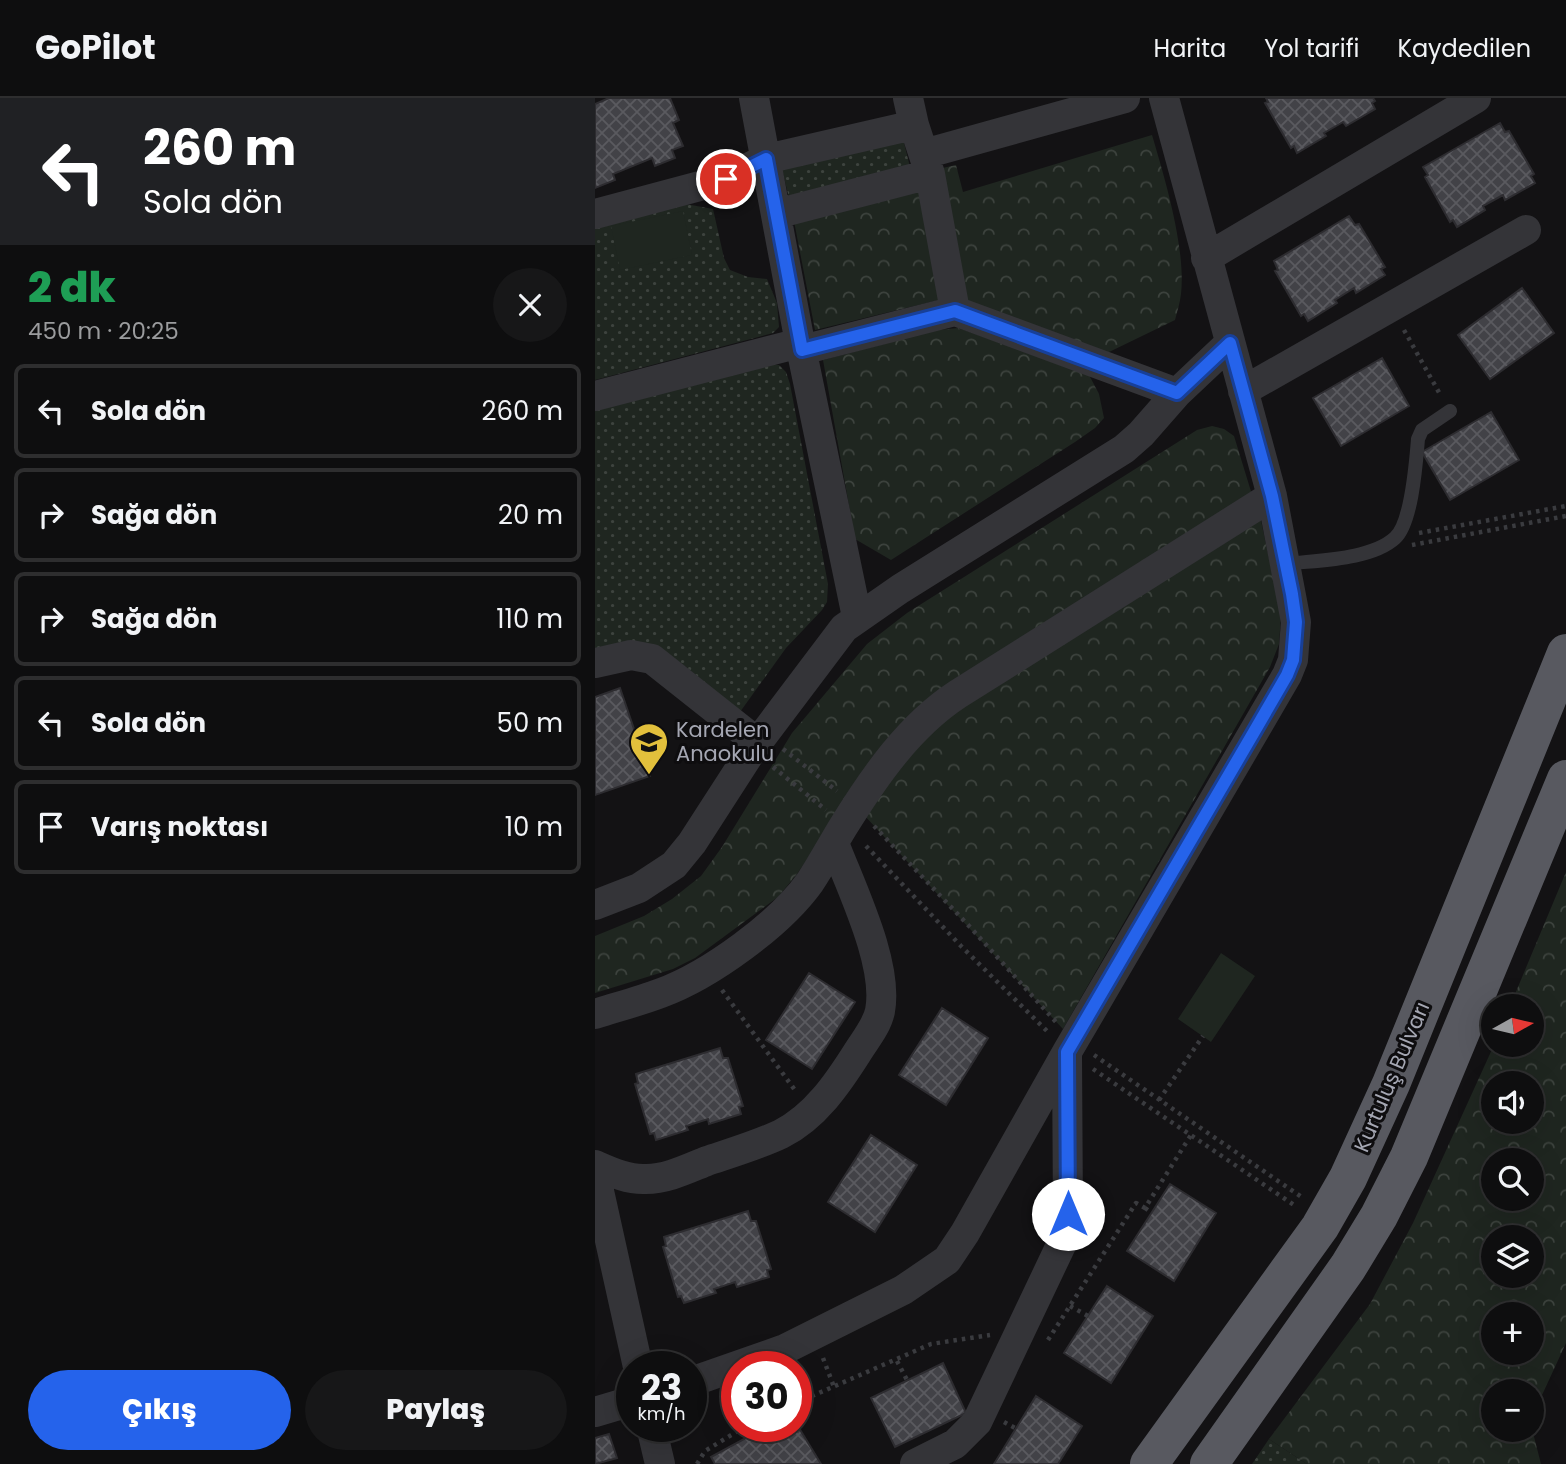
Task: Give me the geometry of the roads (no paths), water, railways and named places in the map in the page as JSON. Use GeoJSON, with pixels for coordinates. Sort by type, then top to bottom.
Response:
{"type":"FeatureCollection","features":[{"type":"Feature","properties":{"kind":"highway","name":"Kurtuluş Bulvarı"},"geometry":{"type":"LineString","coordinates":[[1149,1464],[1320,1227],[1348,1178],[1396,1071],[1566,653]]}},
{"type":"Feature","properties":{"kind":"highway"},"geometry":{"type":"LineString","coordinates":[[1209,1464],[1321,1306],[1379,1216],[1409,1157],[1566,779]]}},
{"type":"Feature","properties":{"kind":"street"},"geometry":{"type":"LineString","coordinates":[[754,98],[801,346],[857,617]]}},
{"type":"Feature","properties":{"kind":"street"},"geometry":{"type":"LineString","coordinates":[[776,214],[1125,98]]}},
{"type":"Feature","properties":{"kind":"street"},"geometry":{"type":"LineString","coordinates":[[707,1376],[785,1349],[819,1333],[903,1290],[947,1260],[1287,675],[1293,660],[1296,622],[1272,496],[1164,98]]}},
{"type":"Feature","properties":{"kind":"street"},"geometry":{"type":"LineString","coordinates":[[1206,258],[1476,98]]}},
{"type":"Feature","properties":{"kind":"street"},"geometry":{"type":"LineString","coordinates":[[595,214],[726,179],[766,159],[911,112],[927,164],[955,311]]}},
{"type":"Feature","properties":{"kind":"street"},"geometry":{"type":"LineString","coordinates":[[1243,391],[1526,230]]}},
{"type":"Feature","properties":{"kind":"street"},"geometry":{"type":"LineString","coordinates":[[595,396],[955,311],[1177,393]]}},
{"type":"Feature","properties":{"kind":"street"},"geometry":{"type":"LineString","coordinates":[[595,905],[639,888],[674,865],[692,844],[758,742],[835,638],[857,617],[1124,449],[1177,393],[1230,343]]}},
{"type":"Feature","properties":{"kind":"street"},"geometry":{"type":"LineString","coordinates":[[595,1014],[662,993],[707,969],[784,912],[810,882],[845,825],[909,735],[939,706],[1272,496]]}},
{"type":"Feature","properties":{"kind":"street"},"geometry":{"type":"LineString","coordinates":[[595,663],[631,655],[652,659],[758,742]]}},
{"type":"Feature","properties":{"kind":"street"},"geometry":{"type":"LineString","coordinates":[[595,1165],[626,1177],[661,1178],[782,1133],[811,1112],[843,1075],[873,1027],[879,1013],[881,996],[876,960],[845,825]]}},
{"type":"Feature","properties":{"kind":"street"},"geometry":{"type":"LineString","coordinates":[[915,1464],[955,1444],[977,1422],[1032,1340],[1063,1241],[1068,1214],[1067,1052]]}},
{"type":"Feature","properties":{"kind":"street"},"geometry":{"type":"LineString","coordinates":[[595,1173],[634,1351]]}},
{"type":"Feature","properties":{"kind":"street"},"geometry":{"type":"LineString","coordinates":[[595,1412],[616,1406]]}},
{"type":"Feature","properties":{"kind":"street"},"geometry":{"type":"LineString","coordinates":[[655,1442],[660,1464]]}},
{"type":"Feature","properties":{"kind":"lane"},"geometry":{"type":"LineString","coordinates":[[1286,564],[1345,557],[1403,541],[1418,439],[1422,430],[1450,411]]}},
{"type":"Feature","properties":{"kind":"place","name":"Kardelen Anaokulu"},"geometry":{"type":"Point","coordinates":[649,776]}}]}
